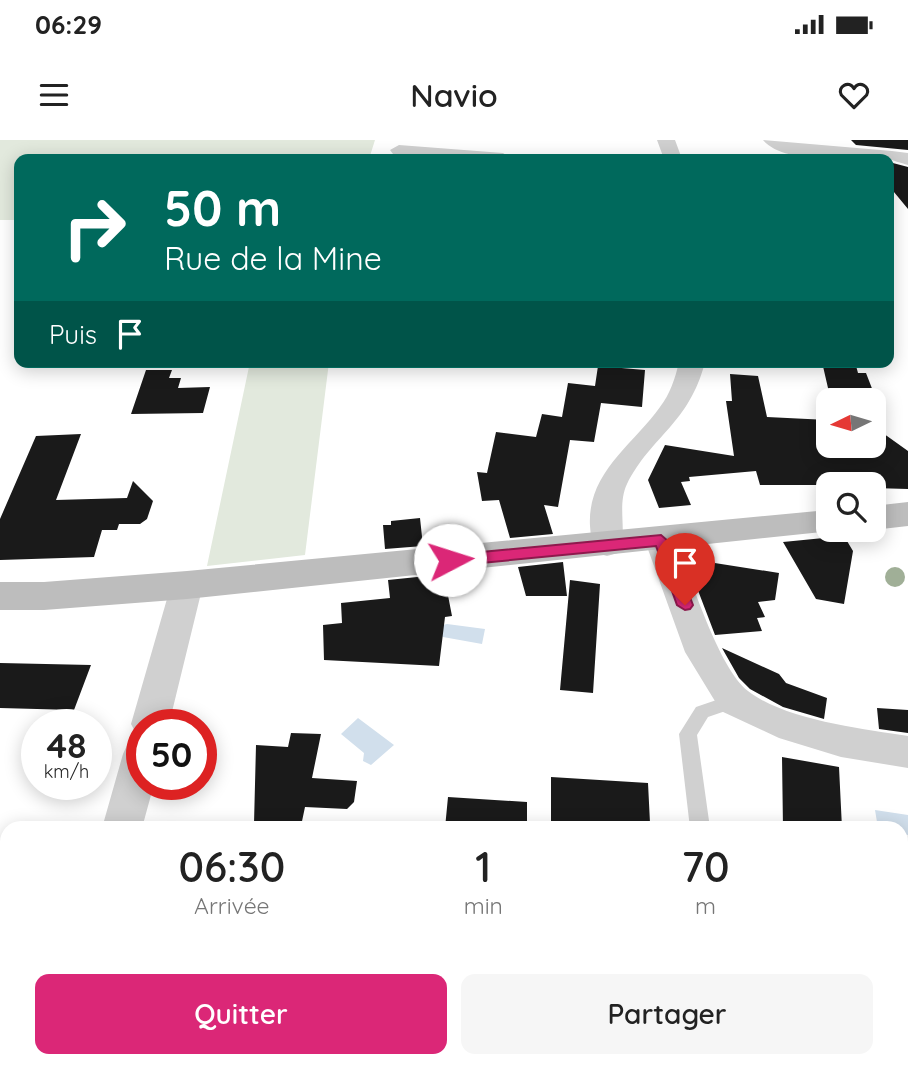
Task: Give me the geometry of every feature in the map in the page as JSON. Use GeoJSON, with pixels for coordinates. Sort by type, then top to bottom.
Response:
{"type":"FeatureCollection","features":[{"type":"Feature","properties":{"kind":"main road"},"geometry":{"type":"LineString","coordinates":[[886,517],[908,514]]}},
{"type":"Feature","properties":{"kind":"main road"},"geometry":{"type":"LineString","coordinates":[[0,596],[187,585],[661,541],[816,523]]}},
{"type":"Feature","properties":{"kind":"street"},"geometry":{"type":"LineString","coordinates":[[772,140],[794,148],[819,152],[880,154]]}},
{"type":"Feature","properties":{"kind":"street"},"geometry":{"type":"LineString","coordinates":[[398,150],[443,146]]}},
{"type":"Feature","properties":{"kind":"street"},"geometry":{"type":"LineString","coordinates":[[607,545],[604,506],[608,489],[621,467],[669,414],[690,381],[691,368]]}},
{"type":"Feature","properties":{"kind":"street"},"geometry":{"type":"LineString","coordinates":[[661,541],[702,652],[734,701],[779,723],[841,741],[908,752]]}},
{"type":"Feature","properties":{"kind":"street"},"geometry":{"type":"LineString","coordinates":[[154,709],[187,585]]}},
{"type":"Feature","properties":{"kind":"street"},"geometry":{"type":"LineString","coordinates":[[124,821],[130,800]]}},
{"type":"Feature","properties":{"kind":"lane"},"geometry":{"type":"LineString","coordinates":[[699,821],[688,734],[702,712],[734,701]]}},
{"type":"Feature","properties":{"kind":"shaded area"},"geometry":{"type":"Polygon","coordinates":[[[0,140],[375,140],[371,154],[14,154],[14,220],[0,220],[0,140]]]}},
{"type":"Feature","properties":{"kind":"shaded area"},"geometry":{"type":"Polygon","coordinates":[[[249,368],[328,368],[305,555],[207,566],[249,368]]]}},
{"type":"Feature","properties":{"kind":"water"},"geometry":{"type":"Polygon","coordinates":[[[443,625],[485,629],[482,644],[443,637],[440,635],[443,625]]]}},
{"type":"Feature","properties":{"kind":"water"},"geometry":{"type":"Polygon","coordinates":[[[358,718],[394,745],[371,765],[363,761],[364,753],[341,734],[358,718]]]}},
{"type":"Feature","properties":{"kind":"water"},"geometry":{"type":"Polygon","coordinates":[[[875,810],[908,815],[908,821],[877,821],[875,810]]]}},
{"type":"Feature","properties":{"kind":"building"},"geometry":{"type":"Polygon","coordinates":[[[851,140],[908,140],[908,150],[856,145],[851,140]]]}},
{"type":"Feature","properties":{"kind":"building"},"geometry":{"type":"Polygon","coordinates":[[[894,163],[908,167],[908,209],[894,192],[894,163]]]}},
{"type":"Feature","properties":{"kind":"building"},"geometry":{"type":"Polygon","coordinates":[[[598,368],[645,370],[642,407],[601,403],[594,442],[570,440],[558,507],[544,505],[553,534],[510,538],[499,500],[482,501],[477,472],[487,473],[496,432],[536,437],[542,414],[562,417],[568,383],[595,386],[598,368]]]}},
{"type":"Feature","properties":{"kind":"building"},"geometry":{"type":"Polygon","coordinates":[[[823,368],[857,368],[858,373],[866,373],[872,388],[828,388],[823,368]]]}},
{"type":"Feature","properties":{"kind":"building"},"geometry":{"type":"Polygon","coordinates":[[[146,370],[172,370],[169,378],[181,378],[178,388],[210,387],[203,413],[131,414],[146,370]]]}},
{"type":"Feature","properties":{"kind":"building"},"geometry":{"type":"Polygon","coordinates":[[[730,374],[758,376],[767,417],[816,419],[816,458],[886,458],[886,435],[908,451],[908,489],[886,488],[886,472],[816,472],[816,485],[760,485],[756,471],[689,477],[690,481],[681,482],[691,505],[659,508],[648,480],[665,445],[734,456],[726,401],[732,401],[730,374]]]}},
{"type":"Feature","properties":{"kind":"building"},"geometry":{"type":"Polygon","coordinates":[[[81,434],[56,500],[127,498],[133,481],[153,501],[147,519],[140,524],[119,524],[117,530],[102,530],[94,557],[0,560],[0,519],[36,436],[81,434]]]}},
{"type":"Feature","properties":{"kind":"building"},"geometry":{"type":"Polygon","coordinates":[[[420,518],[423,546],[385,549],[383,525],[391,525],[391,521],[420,518]]]}},
{"type":"Feature","properties":{"kind":"building"},"geometry":{"type":"Polygon","coordinates":[[[816,539],[816,542],[848,542],[853,551],[844,604],[816,599],[783,542],[816,539]]]}},
{"type":"Feature","properties":{"kind":"building"},"geometry":{"type":"Polygon","coordinates":[[[702,561],[779,573],[775,600],[758,602],[765,617],[757,618],[762,631],[715,635],[694,580],[701,581],[702,561]]]}},
{"type":"Feature","properties":{"kind":"building"},"geometry":{"type":"Polygon","coordinates":[[[563,562],[567,596],[526,596],[518,567],[563,562]]]}},
{"type":"Feature","properties":{"kind":"building"},"geometry":{"type":"Polygon","coordinates":[[[427,576],[427,581],[445,580],[452,616],[445,617],[439,666],[324,660],[323,625],[342,623],[341,603],[390,598],[388,580],[427,576]]]}},
{"type":"Feature","properties":{"kind":"building"},"geometry":{"type":"Polygon","coordinates":[[[570,580],[600,584],[593,693],[560,690],[570,580]]]}},
{"type":"Feature","properties":{"kind":"building"},"geometry":{"type":"Polygon","coordinates":[[[722,648],[779,674],[786,683],[827,698],[824,719],[783,707],[750,689],[739,678],[722,648]]]}},
{"type":"Feature","properties":{"kind":"building"},"geometry":{"type":"Polygon","coordinates":[[[0,663],[91,665],[74,709],[0,708],[0,663]]]}},
{"type":"Feature","properties":{"kind":"building"},"geometry":{"type":"Polygon","coordinates":[[[877,708],[908,710],[908,733],[879,729],[877,708]]]}},
{"type":"Feature","properties":{"kind":"building"},"geometry":{"type":"Polygon","coordinates":[[[291,733],[321,734],[312,778],[357,781],[354,802],[347,809],[305,807],[302,821],[254,821],[256,745],[288,747],[291,733]]]}},
{"type":"Feature","properties":{"kind":"building"},"geometry":{"type":"Polygon","coordinates":[[[782,757],[839,767],[842,821],[783,821],[782,757]]]}},
{"type":"Feature","properties":{"kind":"building"},"geometry":{"type":"Polygon","coordinates":[[[551,777],[648,783],[650,821],[551,821],[551,777]]]}},
{"type":"Feature","properties":{"kind":"building"},"geometry":{"type":"Polygon","coordinates":[[[448,797],[527,802],[527,821],[446,821],[448,797]]]}},
{"type":"Feature","properties":{"kind":"route"},"geometry":{"type":"LineString","coordinates":[[450,560],[661,541],[685,605]]}}]}
